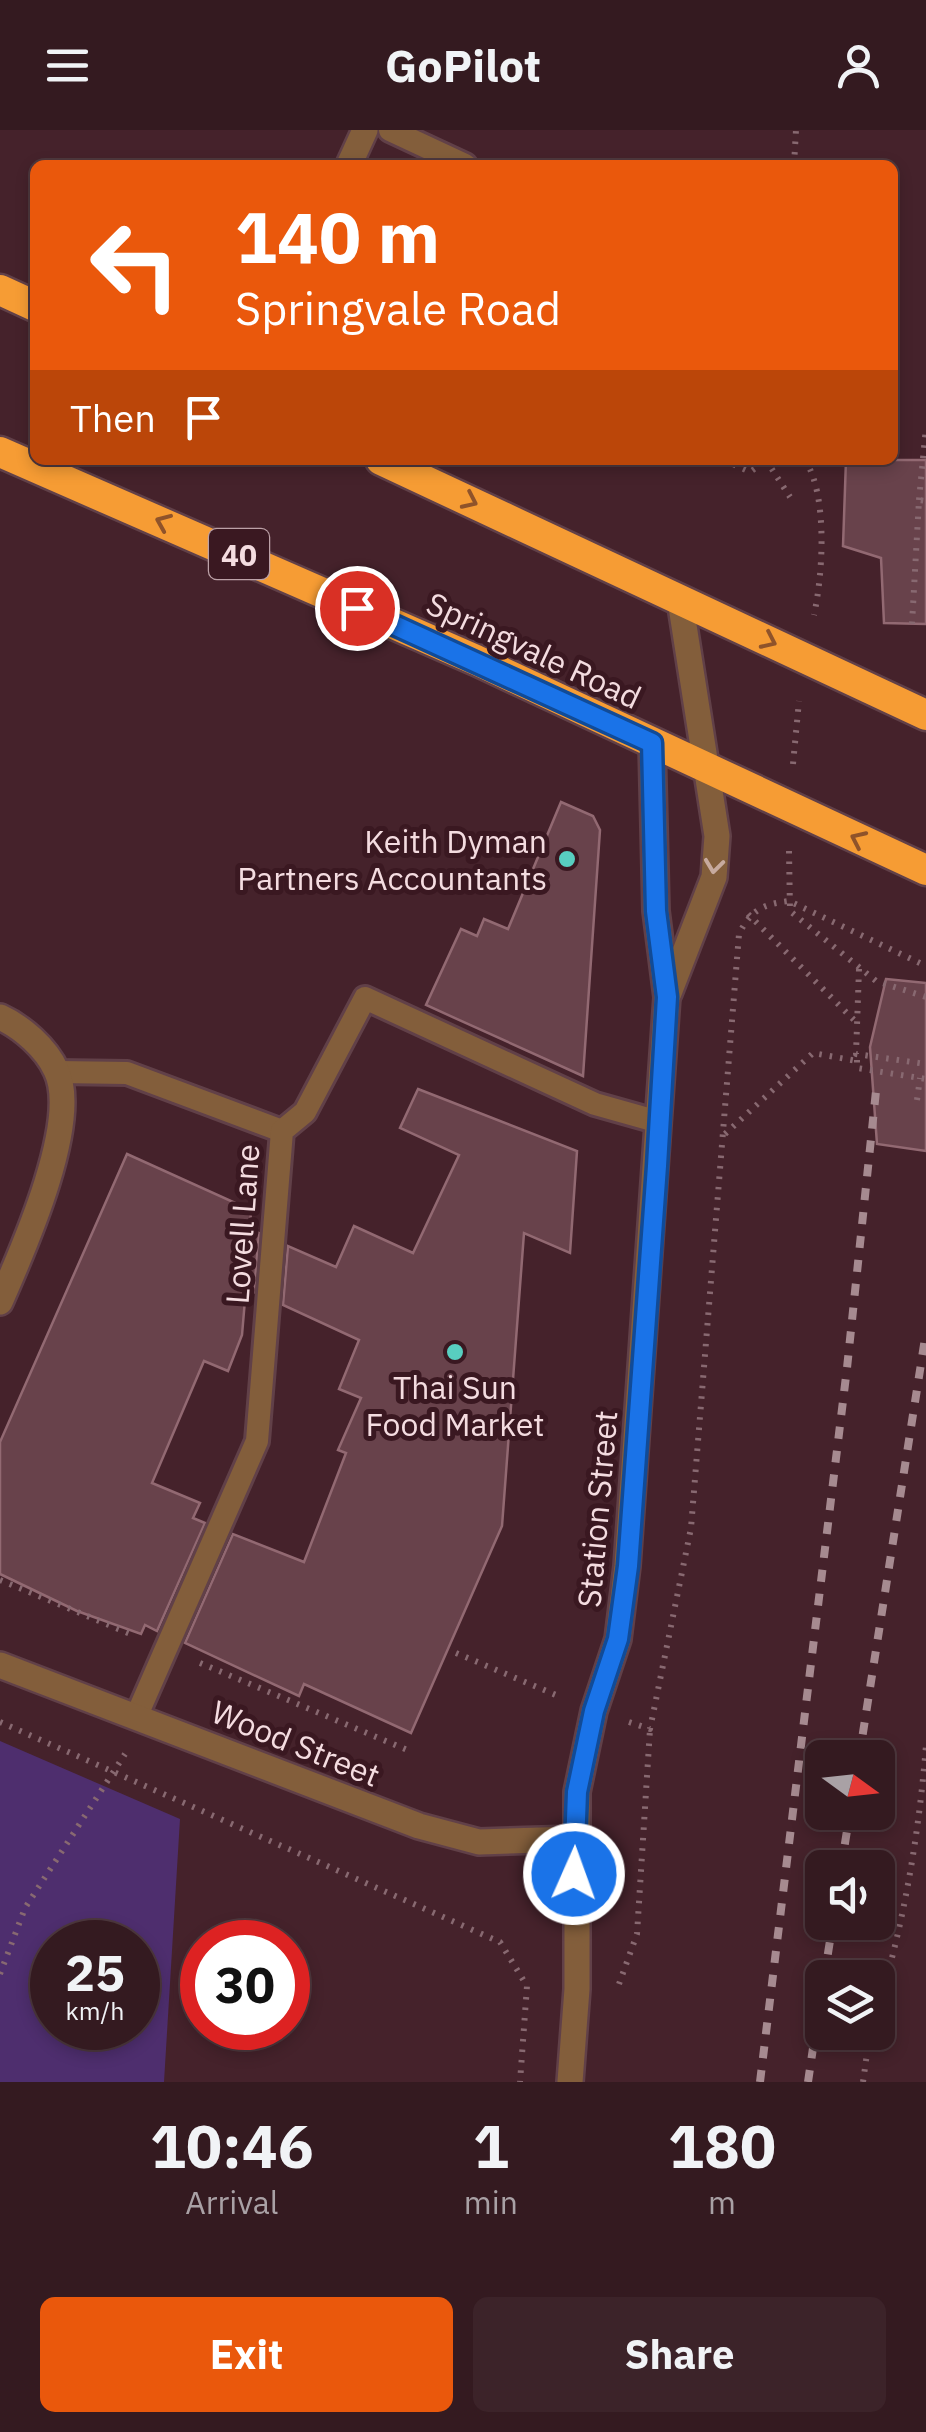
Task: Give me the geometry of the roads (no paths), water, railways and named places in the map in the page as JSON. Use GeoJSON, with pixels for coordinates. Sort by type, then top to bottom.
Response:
{"type":"FeatureCollection","features":[{"type":"Feature","properties":{"kind":"highway"},"geometry":{"type":"LineString","coordinates":[[0,290],[30,304]]}},
{"type":"Feature","properties":{"kind":"highway","name":"Springvale Road"},"geometry":{"type":"LineString","coordinates":[[0,452],[443,645],[926,870]]}},
{"type":"Feature","properties":{"kind":"highway"},"geometry":{"type":"LineString","coordinates":[[393,465],[926,716]]}},
{"type":"Feature","properties":{"kind":"street"},"geometry":{"type":"LineString","coordinates":[[352,160],[365,130]]}},
{"type":"Feature","properties":{"kind":"street","name":"Station Street"},"geometry":{"type":"LineString","coordinates":[[667,997],[714,877],[717,836],[680,600]]}},
{"type":"Feature","properties":{"kind":"street","name":"Station Street"},"geometry":{"type":"LineString","coordinates":[[570,2082],[576,1989],[577,1792],[594,1711],[618,1639],[628,1566],[667,997],[656,911],[652,743]]}},
{"type":"Feature","properties":{"kind":"street"},"geometry":{"type":"LineString","coordinates":[[0,1017],[41,1048],[58,1072],[58,1144],[6,1271],[0,1302]]}},
{"type":"Feature","properties":{"kind":"street","name":"Wood Street"},"geometry":{"type":"LineString","coordinates":[[0,1665],[138,1714],[419,1826],[479,1842],[575,1839]]}},
{"type":"Feature","properties":{"kind":"lane"},"geometry":{"type":"LineString","coordinates":[[390,130],[454,160]]}},
{"type":"Feature","properties":{"kind":"lane","name":"Lovell Lane"},"geometry":{"type":"LineString","coordinates":[[138,1714],[258,1440],[282,1131],[306,1112],[365,998],[595,1104],[659,1122]]}},
{"type":"Feature","properties":{"kind":"lane"},"geometry":{"type":"LineString","coordinates":[[58,1072],[127,1073],[282,1131]]}},
{"type":"Feature","properties":{"kind":"railway"},"geometry":{"type":"LineString","coordinates":[[760,2082],[847,1368],[876,1091]]}},
{"type":"Feature","properties":{"kind":"railway"},"geometry":{"type":"LineString","coordinates":[[862,1740],[926,1332]]}},
{"type":"Feature","properties":{"kind":"railway"},"geometry":{"type":"LineString","coordinates":[[844,1850],[847,1830]]}},
{"type":"Feature","properties":{"kind":"railway"},"geometry":{"type":"LineString","coordinates":[[827,1960],[830,1940]]}},
{"type":"Feature","properties":{"kind":"railway"},"geometry":{"type":"LineString","coordinates":[[808,2082],[813,2050]]}},
{"type":"Feature","properties":{"kind":"place","name":"Keith Dyman Partners Accountants"},"geometry":{"type":"Point","coordinates":[567,859]}},
{"type":"Feature","properties":{"kind":"place","name":"Thai Sun Food Market"},"geometry":{"type":"Point","coordinates":[455,1352]}}]}
